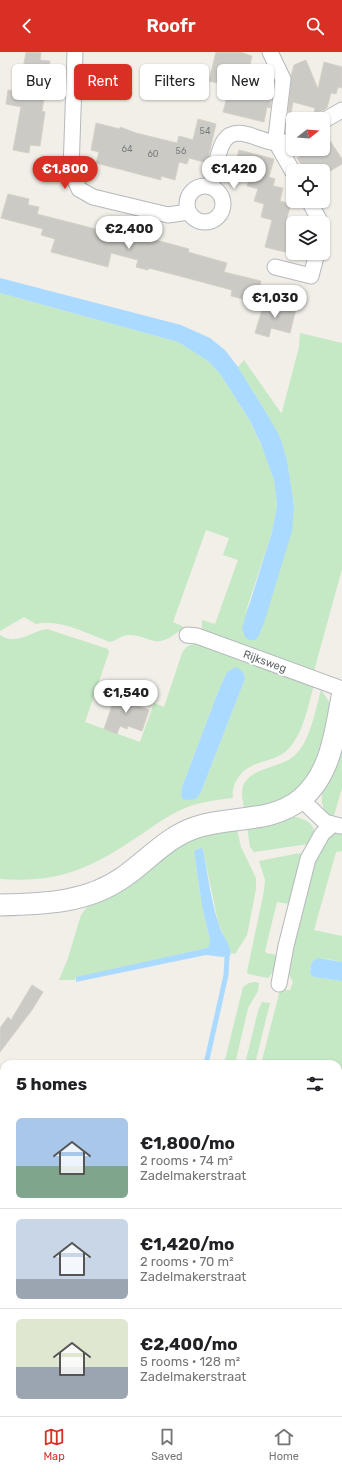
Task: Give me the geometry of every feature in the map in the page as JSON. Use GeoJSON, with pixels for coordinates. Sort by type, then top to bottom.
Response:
{"type":"FeatureCollection","features":[{"type":"Feature","properties":{"kind":"street"},"geometry":{"type":"LineString","coordinates":[[75,52],[71,171],[79,190],[93,197],[168,215],[188,212]]}},
{"type":"Feature","properties":{"kind":"street"},"geometry":{"type":"LineString","coordinates":[[270,52],[283,79],[276,137],[277,144],[288,164]]}},
{"type":"Feature","properties":{"kind":"street"},"geometry":{"type":"LineString","coordinates":[[330,117],[342,110]]}},
{"type":"Feature","properties":{"kind":"street"},"geometry":{"type":"LineString","coordinates":[[211,186],[222,145],[229,137],[242,133],[277,144],[286,142]]}},
{"type":"Feature","properties":{"kind":"street"},"geometry":{"type":"LineString","coordinates":[[200,185],[211,186],[218,189],[223,198],[224,208],[219,217],[210,222],[200,222],[191,217],[188,212],[187,199],[192,190],[200,185]]}},
{"type":"Feature","properties":{"kind":"street"},"geometry":{"type":"LineString","coordinates":[[274,267],[311,276],[316,260]]}},
{"type":"Feature","properties":{"kind":"street","name":"Rijksweg"},"geometry":{"type":"LineString","coordinates":[[188,635],[197,636],[342,689]]}},
{"type":"Feature","properties":{"kind":"street"},"geometry":{"type":"LineString","coordinates":[[0,905],[44,904],[86,896],[113,884],[166,842],[197,826],[281,811],[301,799],[318,780],[325,767],[330,754],[342,697]]}},
{"type":"Feature","properties":{"kind":"street"},"geometry":{"type":"LineString","coordinates":[[301,799],[325,822],[337,826]]}},
{"type":"Feature","properties":{"kind":"street"},"geometry":{"type":"LineString","coordinates":[[279,984],[287,940],[308,859],[322,834],[337,826]]}},
{"type":"Feature","properties":{"kind":"green space"},"geometry":{"type":"Polygon","coordinates":[[[0,293],[178,342],[208,361],[220,374],[249,419],[267,458],[274,480],[277,506],[272,532],[245,614],[294,505],[287,460],[267,414],[238,367],[244,360],[281,413],[299,347],[300,333],[342,343],[342,569],[314,671],[204,632],[202,629],[202,620],[215,624],[238,560],[223,555],[229,538],[206,530],[173,622],[184,627],[162,641],[128,635],[110,642],[64,625],[54,623],[36,624],[24,617],[0,631],[0,293]]]}},
{"type":"Feature","properties":{"kind":"green space"},"geometry":{"type":"Polygon","coordinates":[[[47,629],[108,649],[109,652],[85,722],[140,742],[154,703],[164,707],[182,653],[190,645],[196,644],[314,685],[305,718],[295,741],[284,753],[254,765],[240,774],[235,783],[233,798],[201,803],[177,812],[165,818],[105,857],[73,871],[40,879],[0,879],[0,635],[6,638],[18,639],[47,629]],[[227,672],[182,787],[181,796],[201,792],[245,679],[244,673],[227,672]]]}},
{"type":"Feature","properties":{"kind":"green space"},"geometry":{"type":"Polygon","coordinates":[[[321,690],[331,707],[321,758],[298,789],[276,803],[244,810],[242,795],[243,785],[248,778],[255,773],[290,759],[302,747],[312,723],[321,690]]]}},
{"type":"Feature","properties":{"kind":"green space"},"geometry":{"type":"Polygon","coordinates":[[[342,744],[342,788],[334,815],[328,815],[323,808],[323,790],[342,744]]]}},
{"type":"Feature","properties":{"kind":"green space"},"geometry":{"type":"Polygon","coordinates":[[[295,817],[310,823],[312,826],[314,832],[308,844],[254,852],[250,847],[247,827],[295,817]]]}},
{"type":"Feature","properties":{"kind":"green space"},"geometry":{"type":"Polygon","coordinates":[[[237,830],[241,847],[256,878],[256,889],[247,935],[235,954],[231,953],[218,922],[203,849],[201,848],[195,850],[194,852],[210,946],[207,948],[75,978],[75,980],[59,980],[68,958],[81,915],[89,904],[195,836],[237,830]]]}},
{"type":"Feature","properties":{"kind":"green space"},"geometry":{"type":"Polygon","coordinates":[[[334,833],[342,834],[342,851],[336,852],[314,930],[342,936],[342,962],[325,959],[316,960],[313,962],[310,974],[314,977],[342,981],[342,1060],[262,1060],[280,990],[290,990],[293,982],[287,971],[316,853],[323,842],[334,833]]]}},
{"type":"Feature","properties":{"kind":"green space"},"geometry":{"type":"Polygon","coordinates":[[[300,853],[302,855],[290,904],[277,902],[265,951],[266,953],[277,955],[273,972],[268,978],[248,974],[247,972],[264,891],[265,880],[259,861],[300,853]]]}},
{"type":"Feature","properties":{"kind":"green space"},"geometry":{"type":"Polygon","coordinates":[[[249,983],[259,983],[258,991],[248,1008],[236,1060],[225,1060],[243,987],[249,983]]]}},
{"type":"Feature","properties":{"kind":"green space"},"geometry":{"type":"Polygon","coordinates":[[[262,1002],[270,1003],[256,1060],[246,1060],[258,1011],[262,1002]]]}},
{"type":"Feature","properties":{"kind":"water"},"geometry":{"type":"Polygon","coordinates":[[[0,278],[181,325],[210,338],[225,350],[238,367],[280,437],[287,460],[294,505],[292,531],[264,623],[258,637],[255,640],[249,640],[245,637],[242,628],[272,532],[277,506],[274,480],[261,444],[249,419],[220,374],[208,361],[178,342],[0,293],[0,278]]]}},
{"type":"Feature","properties":{"kind":"water"},"geometry":{"type":"Polygon","coordinates":[[[236,667],[244,673],[245,679],[201,792],[196,799],[184,800],[181,796],[182,787],[218,692],[227,672],[236,667]]]}},
{"type":"Feature","properties":{"kind":"water"},"geometry":{"type":"Polygon","coordinates":[[[201,848],[203,849],[214,909],[220,928],[230,950],[230,956],[223,957],[206,955],[76,982],[76,977],[207,948],[209,946],[210,940],[202,906],[194,852],[195,850],[201,848]]]}},
{"type":"Feature","properties":{"kind":"water"},"geometry":{"type":"Polygon","coordinates":[[[318,958],[342,962],[342,981],[314,977],[310,974],[312,962],[318,958]]]}},
{"type":"Feature","properties":{"kind":"building"},"geometry":{"type":"Polygon","coordinates":[[[26,52],[41,52],[40,60],[50,61],[50,64],[24,64],[26,52]]]}},
{"type":"Feature","properties":{"kind":"building"},"geometry":{"type":"Polygon","coordinates":[[[216,52],[240,52],[252,56],[250,64],[217,64],[217,83],[209,81],[216,52]]]}},
{"type":"Feature","properties":{"kind":"building"},"geometry":{"type":"Polygon","coordinates":[[[306,60],[318,89],[324,62],[342,67],[342,88],[338,87],[336,94],[331,93],[327,108],[320,112],[314,112],[315,108],[293,102],[291,112],[288,112],[291,76],[294,65],[306,60]]]}},
{"type":"Feature","properties":{"kind":"building"},"geometry":{"type":"Polygon","coordinates":[[[8,90],[12,91],[12,100],[44,100],[42,111],[45,112],[40,146],[30,145],[29,153],[13,150],[21,107],[6,104],[8,90]]]}},
{"type":"Feature","properties":{"kind":"building"},"geometry":{"type":"Polygon","coordinates":[[[226,100],[271,100],[270,108],[267,107],[264,122],[223,112],[226,100]]]}},
{"type":"Feature","properties":{"kind":"building"},"geometry":{"type":"Polygon","coordinates":[[[198,119],[216,124],[207,163],[189,158],[187,164],[179,162],[175,180],[161,176],[161,180],[96,163],[99,152],[91,150],[96,123],[120,129],[120,127],[136,133],[177,143],[179,136],[193,140],[198,119]]]}},
{"type":"Feature","properties":{"kind":"building"},"geometry":{"type":"Polygon","coordinates":[[[330,141],[342,159],[342,164],[330,171],[330,164],[301,164],[297,158],[300,156],[330,156],[330,141]]]}},
{"type":"Feature","properties":{"kind":"building"},"geometry":{"type":"Polygon","coordinates":[[[239,150],[274,159],[269,177],[275,179],[273,186],[283,188],[280,201],[286,203],[286,208],[290,208],[286,216],[286,252],[265,247],[272,220],[261,217],[264,204],[254,201],[258,189],[247,186],[251,173],[234,168],[239,150]]]}},
{"type":"Feature","properties":{"kind":"building"},"geometry":{"type":"Polygon","coordinates":[[[8,194],[29,199],[28,205],[39,207],[37,214],[123,236],[124,232],[171,244],[189,249],[188,252],[227,263],[224,272],[261,281],[255,302],[231,296],[232,290],[149,268],[148,270],[136,267],[138,260],[111,253],[108,267],[51,252],[55,239],[41,235],[43,229],[1,218],[8,194]]]}},
{"type":"Feature","properties":{"kind":"building"},"geometry":{"type":"Polygon","coordinates":[[[265,300],[296,309],[290,333],[271,328],[269,337],[255,333],[265,300]]]}},
{"type":"Feature","properties":{"kind":"building"},"geometry":{"type":"Polygon","coordinates":[[[117,691],[140,699],[138,706],[149,710],[142,731],[128,726],[127,729],[120,726],[117,734],[104,729],[117,691]]]}},
{"type":"Feature","properties":{"kind":"building"},"geometry":{"type":"Polygon","coordinates":[[[32,985],[43,992],[32,1010],[0,1052],[0,1028],[8,1017],[11,1020],[32,985]]]}},
{"type":"Feature","properties":{"kind":"waterway"},"geometry":{"type":"LineString","coordinates":[[207,1060],[226,975],[227,957]]}}]}
